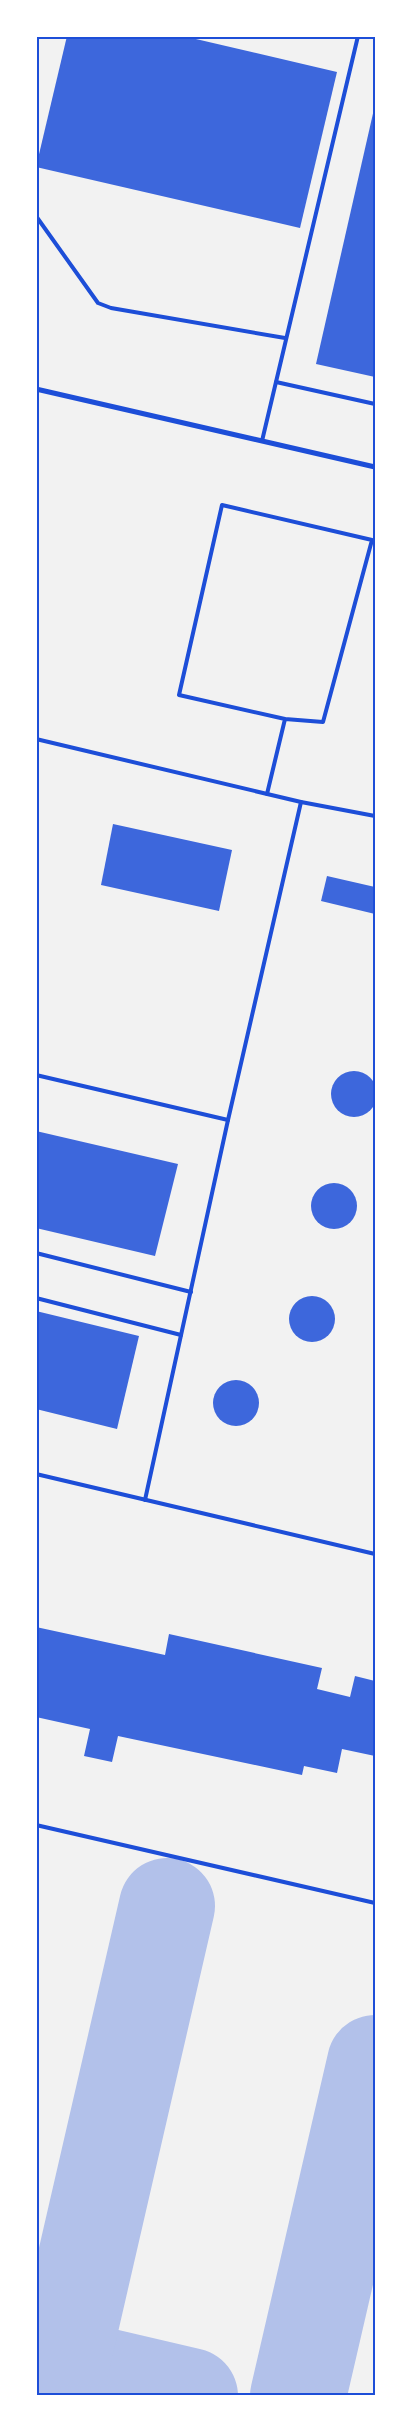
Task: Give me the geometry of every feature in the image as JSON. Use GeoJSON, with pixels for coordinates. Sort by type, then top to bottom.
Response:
{"type":"FeatureCollection","features":[{"type":"Feature","properties":{"kind":"street"},"geometry":{"type":"LineString","coordinates":[[36,389],[375,467]]}},
{"type":"Feature","properties":{"kind":"lane"},"geometry":{"type":"LineString","coordinates":[[262,441],[358,36]]}},
{"type":"Feature","properties":{"kind":"lane"},"geometry":{"type":"LineString","coordinates":[[36,216],[98,303],[111,308],[286,338]]}},
{"type":"Feature","properties":{"kind":"lane"},"geometry":{"type":"LineString","coordinates":[[276,382],[375,404]]}},
{"type":"Feature","properties":{"kind":"lane"},"geometry":{"type":"LineString","coordinates":[[222,505],[372,540],[323,722],[285,719],[179,695],[222,505]]}},
{"type":"Feature","properties":{"kind":"lane"},"geometry":{"type":"LineString","coordinates":[[267,794],[285,719]]}},
{"type":"Feature","properties":{"kind":"lane"},"geometry":{"type":"LineString","coordinates":[[36,739],[301,802],[375,816]]}},
{"type":"Feature","properties":{"kind":"lane"},"geometry":{"type":"LineString","coordinates":[[145,1500],[228,1120],[301,802]]}},
{"type":"Feature","properties":{"kind":"lane"},"geometry":{"type":"LineString","coordinates":[[36,1076],[228,1120]]}},
{"type":"Feature","properties":{"kind":"lane"},"geometry":{"type":"LineString","coordinates":[[36,1254],[191,1292]]}},
{"type":"Feature","properties":{"kind":"lane"},"geometry":{"type":"LineString","coordinates":[[36,1298],[181,1336]]}},
{"type":"Feature","properties":{"kind":"lane"},"geometry":{"type":"LineString","coordinates":[[36,1474],[375,1554]]}},
{"type":"Feature","properties":{"kind":"lane"},"geometry":{"type":"LineString","coordinates":[[36,1825],[375,1903]]}},
{"type":"Feature","properties":{"kind":"building"},"geometry":{"type":"Polygon","coordinates":[[[67,36],[183,36],[337,72],[300,228],[36,167],[67,36]]]}},
{"type":"Feature","properties":{"kind":"building"},"geometry":{"type":"Polygon","coordinates":[[[375,109],[375,377],[316,364],[375,109]]]}},
{"type":"Feature","properties":{"kind":"building"},"geometry":{"type":"Polygon","coordinates":[[[113,824],[232,850],[219,911],[101,885],[113,824]]]}},
{"type":"Feature","properties":{"kind":"building"},"geometry":{"type":"Polygon","coordinates":[[[327,876],[375,887],[375,914],[321,901],[327,876]]]}},
{"type":"Feature","properties":{"kind":"building"},"geometry":{"type":"Polygon","coordinates":[[[350,1071],[358,1071],[367,1075],[373,1081],[377,1094],[373,1107],[367,1113],[358,1117],[350,1117],[341,1113],[335,1107],[331,1098],[331,1090],[335,1081],[341,1075],[350,1071]]]}},
{"type":"Feature","properties":{"kind":"building"},"geometry":{"type":"Polygon","coordinates":[[[36,1131],[178,1164],[155,1256],[36,1228],[36,1131]]]}},
{"type":"Feature","properties":{"kind":"building"},"geometry":{"type":"Polygon","coordinates":[[[339,1183],[343,1184],[353,1193],[356,1197],[356,1215],[347,1225],[339,1229],[329,1229],[321,1225],[312,1215],[311,1201],[315,1193],[325,1184],[339,1183]]]}},
{"type":"Feature","properties":{"kind":"building"},"geometry":{"type":"Polygon","coordinates":[[[317,1296],[321,1297],[331,1306],[334,1310],[334,1328],[325,1338],[317,1342],[307,1342],[299,1338],[290,1328],[289,1314],[293,1306],[303,1297],[317,1296]]]}},
{"type":"Feature","properties":{"kind":"building"},"geometry":{"type":"Polygon","coordinates":[[[36,1311],[139,1336],[117,1429],[36,1409],[36,1311]]]}},
{"type":"Feature","properties":{"kind":"building"},"geometry":{"type":"Polygon","coordinates":[[[231,1380],[241,1380],[255,1390],[259,1403],[255,1416],[249,1422],[241,1426],[231,1426],[217,1416],[213,1408],[213,1398],[223,1384],[231,1380]]]}},
{"type":"Feature","properties":{"kind":"building"},"geometry":{"type":"Polygon","coordinates":[[[36,1627],[165,1655],[169,1634],[322,1668],[317,1689],[350,1697],[355,1676],[375,1681],[375,1756],[342,1749],[337,1773],[304,1766],[302,1775],[118,1736],[112,1762],[84,1756],[90,1729],[36,1717],[36,1627]]]}},
{"type":"Feature","properties":{"kind":"taxiway"},"geometry":{"type":"LineString","coordinates":[[61,2366],[167,1906]]}},
{"type":"Feature","properties":{"kind":"taxiway"},"geometry":{"type":"LineString","coordinates":[[298,2396],[375,2063]]}},
{"type":"Feature","properties":{"kind":"taxiway"},"geometry":{"type":"LineString","coordinates":[[36,2360],[190,2396]]}}]}
